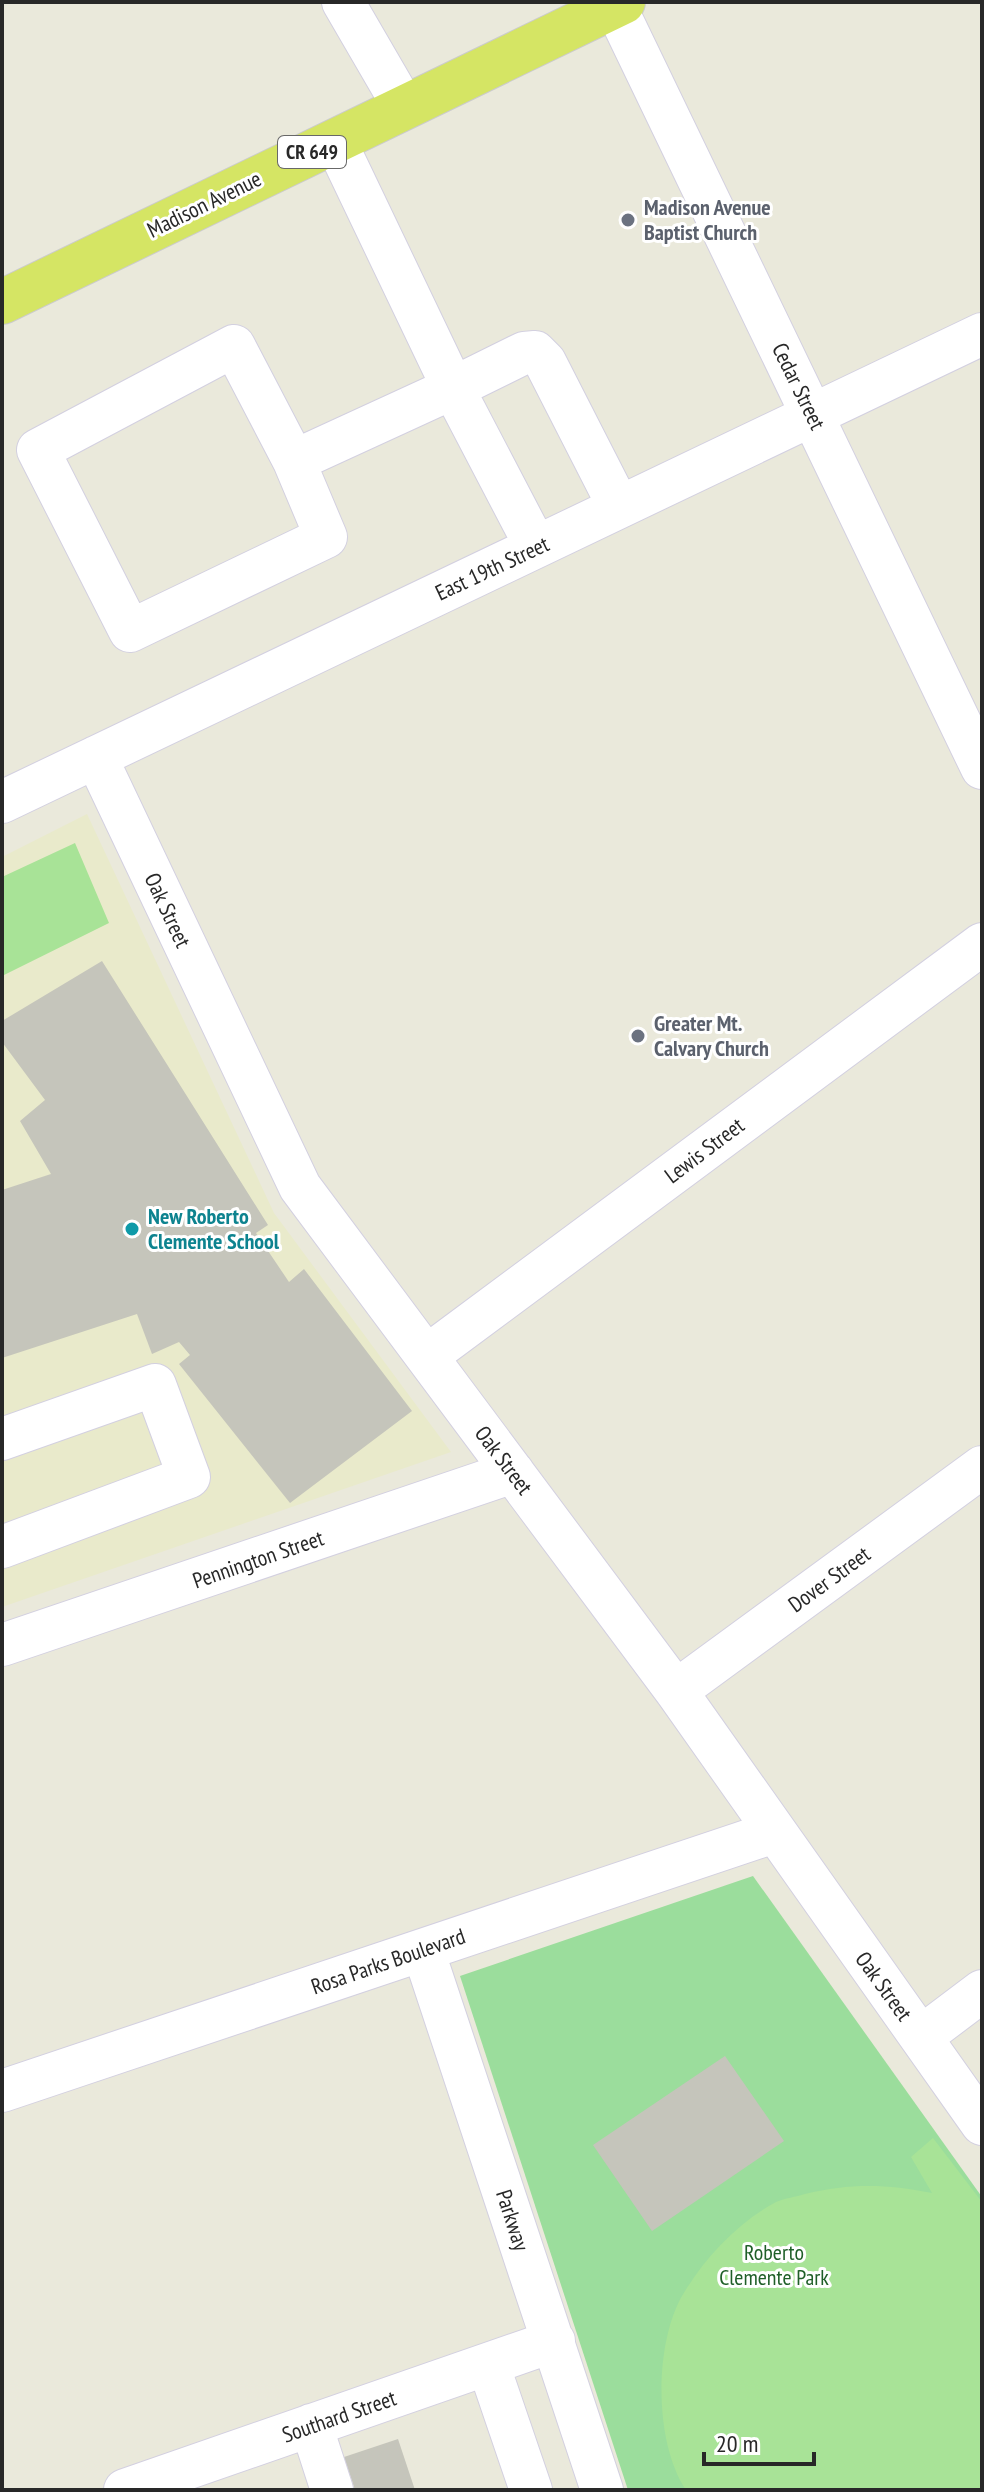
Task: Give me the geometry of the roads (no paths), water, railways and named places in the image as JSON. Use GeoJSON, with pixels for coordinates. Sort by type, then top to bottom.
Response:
{"type":"FeatureCollection","features":[{"type":"Feature","properties":{"kind":"main road","name":"Madison Avenue"},"geometry":{"type":"LineString","coordinates":[[2,302],[619,4]]}},
{"type":"Feature","properties":{"kind":"street"},"geometry":{"type":"LineString","coordinates":[[343,2],[404,107]]}},
{"type":"Feature","properties":{"kind":"street","name":"Cedar Street"},"geometry":{"type":"LineString","coordinates":[[619,4],[982,768]]}},
{"type":"Feature","properties":{"kind":"street"},"geometry":{"type":"LineString","coordinates":[[335,141],[453,388],[536,547]]}},
{"type":"Feature","properties":{"kind":"street","name":"East 19th Street"},"geometry":{"type":"LineString","coordinates":[[2,802],[982,334]]}},
{"type":"Feature","properties":{"kind":"street"},"geometry":{"type":"LineString","coordinates":[[234,346],[294,461],[326,537],[130,631],[38,450],[234,346]]}},
{"type":"Feature","properties":{"kind":"street"},"geometry":{"type":"LineString","coordinates":[[294,461],[524,353],[535,352],[545,362],[619,507]]}},
{"type":"Feature","properties":{"kind":"street","name":"Oak Street"},"geometry":{"type":"LineString","coordinates":[[96,757],[300,1187],[676,1691],[982,2124]]}},
{"type":"Feature","properties":{"kind":"street","name":"Lewis Street"},"geometry":{"type":"LineString","coordinates":[[427,1356],[982,944]]}},
{"type":"Feature","properties":{"kind":"street"},"geometry":{"type":"LineString","coordinates":[[2,1439],[155,1385],[189,1477],[2,1547]]}},
{"type":"Feature","properties":{"kind":"street","name":"Dover Street"},"geometry":{"type":"LineString","coordinates":[[676,1691],[982,1467]]}},
{"type":"Feature","properties":{"kind":"street","name":"Pennington Street"},"geometry":{"type":"LineString","coordinates":[[2,1645],[513,1472]]}},
{"type":"Feature","properties":{"kind":"street","name":"Rosa Parks Boulevard"},"geometry":{"type":"LineString","coordinates":[[2,2091],[774,1832]]}},
{"type":"Feature","properties":{"kind":"street","name":"Parkway"},"geometry":{"type":"LineString","coordinates":[[423,1950],[602,2490]]}},
{"type":"Feature","properties":{"kind":"street"},"geometry":{"type":"LineString","coordinates":[[921,2037],[982,1991]]}},
{"type":"Feature","properties":{"kind":"street","name":"Southard Street"},"geometry":{"type":"LineString","coordinates":[[125,2490],[554,2341]]}},
{"type":"Feature","properties":{"kind":"street"},"geometry":{"type":"LineString","coordinates":[[488,2364],[531,2490]]}},
{"type":"Feature","properties":{"kind":"street"},"geometry":{"type":"LineString","coordinates":[[311,2425],[332,2490]]}},
{"type":"Feature","properties":{"kind":"place","name":"Madison Avenue Baptist Church"},"geometry":{"type":"Point","coordinates":[628,220]}},
{"type":"Feature","properties":{"kind":"place","name":"Greater Mt. Calvary Church"},"geometry":{"type":"Point","coordinates":[638,1036]}},
{"type":"Feature","properties":{"kind":"place","name":"New Roberto Clemente School"},"geometry":{"type":"Point","coordinates":[132,1229]}},
{"type":"Feature","properties":{"kind":"park label","name":"Roberto Clemente Park"},"geometry":{"type":"Point","coordinates":[774,2264]}}]}
